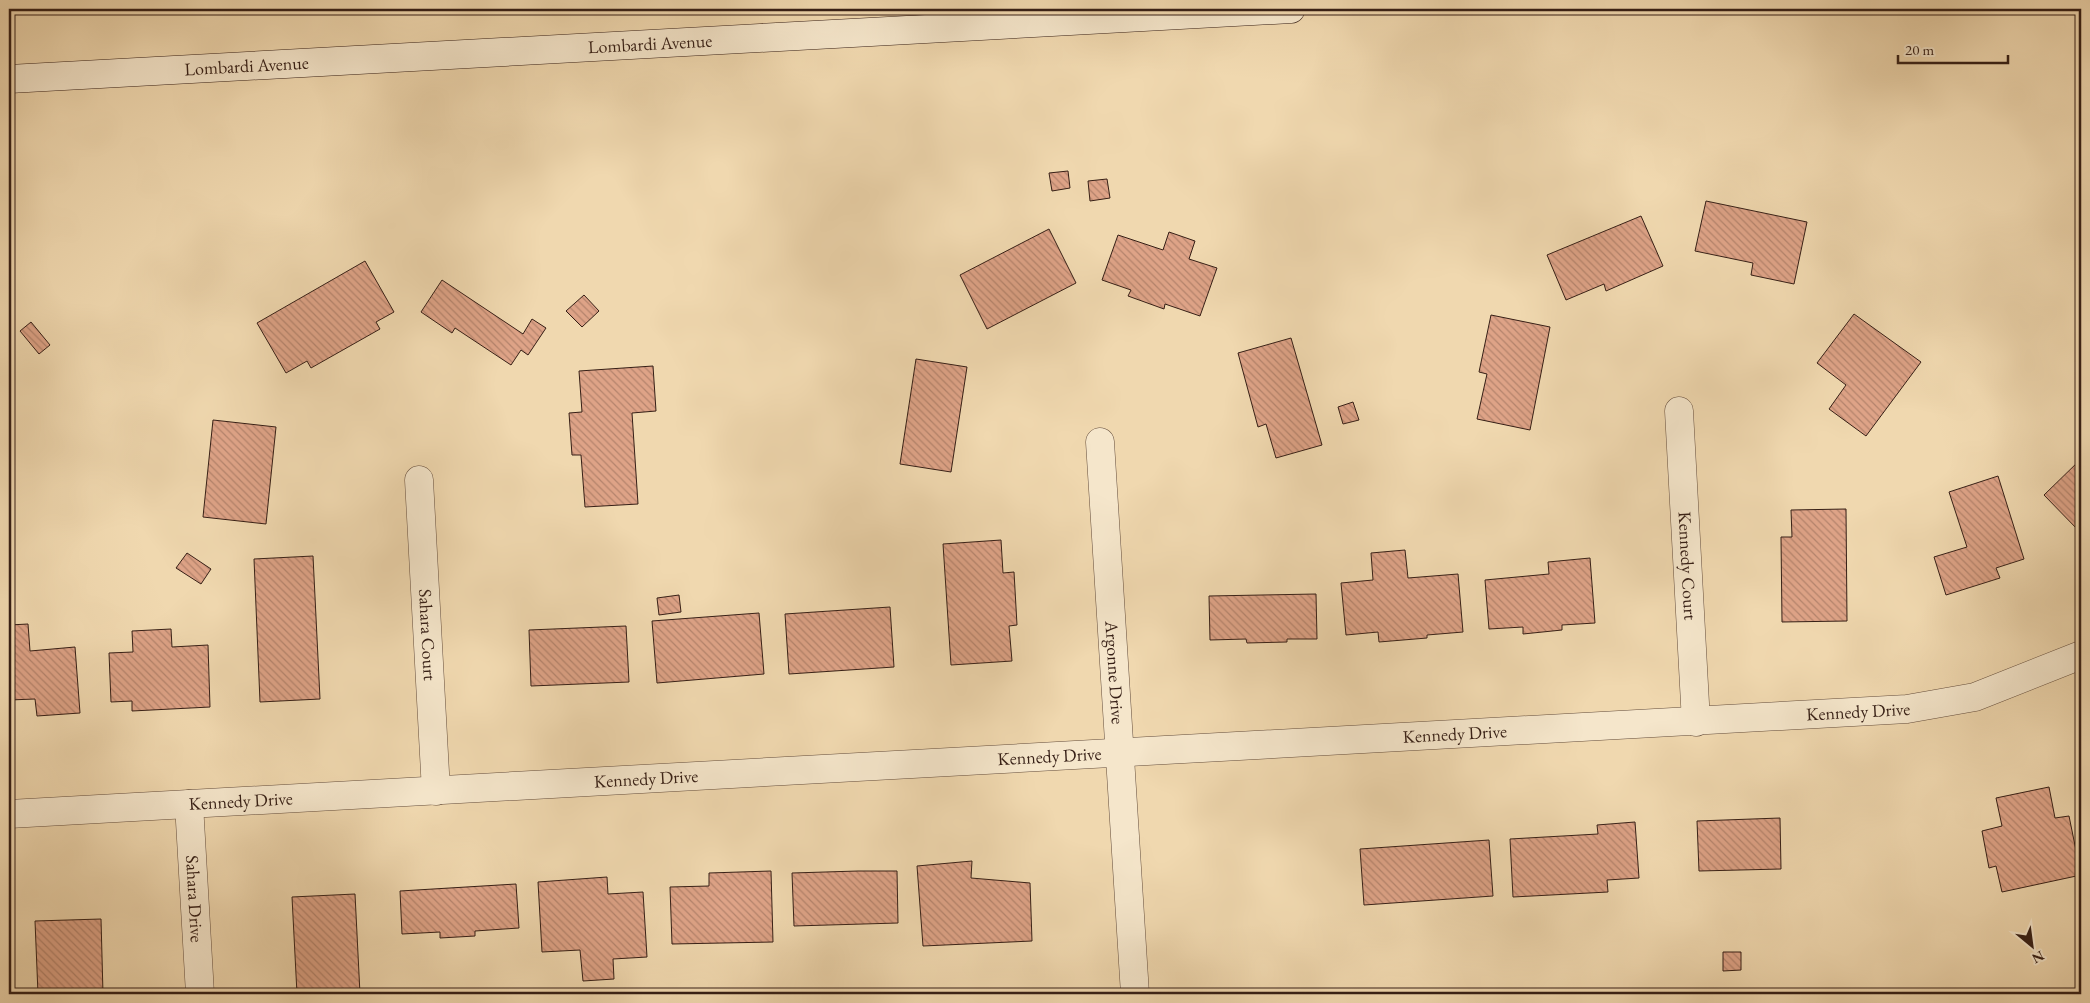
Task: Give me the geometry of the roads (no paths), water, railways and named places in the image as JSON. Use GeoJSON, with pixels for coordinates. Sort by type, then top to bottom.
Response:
{"type":"FeatureCollection","features":[{"type":"Feature","properties":{"kind":"street","name":"Lombardi Avenue"},"geometry":{"type":"LineString","coordinates":[[9,79],[1079,14],[1291,9]]}},
{"type":"Feature","properties":{"kind":"street","name":"Kennedy Court"},"geometry":{"type":"LineString","coordinates":[[1679,411],[1696,722]]}},
{"type":"Feature","properties":{"kind":"street","name":"Argonne Drive"},"geometry":{"type":"LineString","coordinates":[[1100,442],[1135,994]]}},
{"type":"Feature","properties":{"kind":"street","name":"Sahara Court"},"geometry":{"type":"LineString","coordinates":[[419,480],[436,791]]}},
{"type":"Feature","properties":{"kind":"street","name":"Kennedy Drive"},"geometry":{"type":"LineString","coordinates":[[9,814],[1907,709],[1975,696],[2080,657]]}},
{"type":"Feature","properties":{"kind":"street","name":"Sahara Drive"},"geometry":{"type":"LineString","coordinates":[[189,804],[200,994]]}}]}
